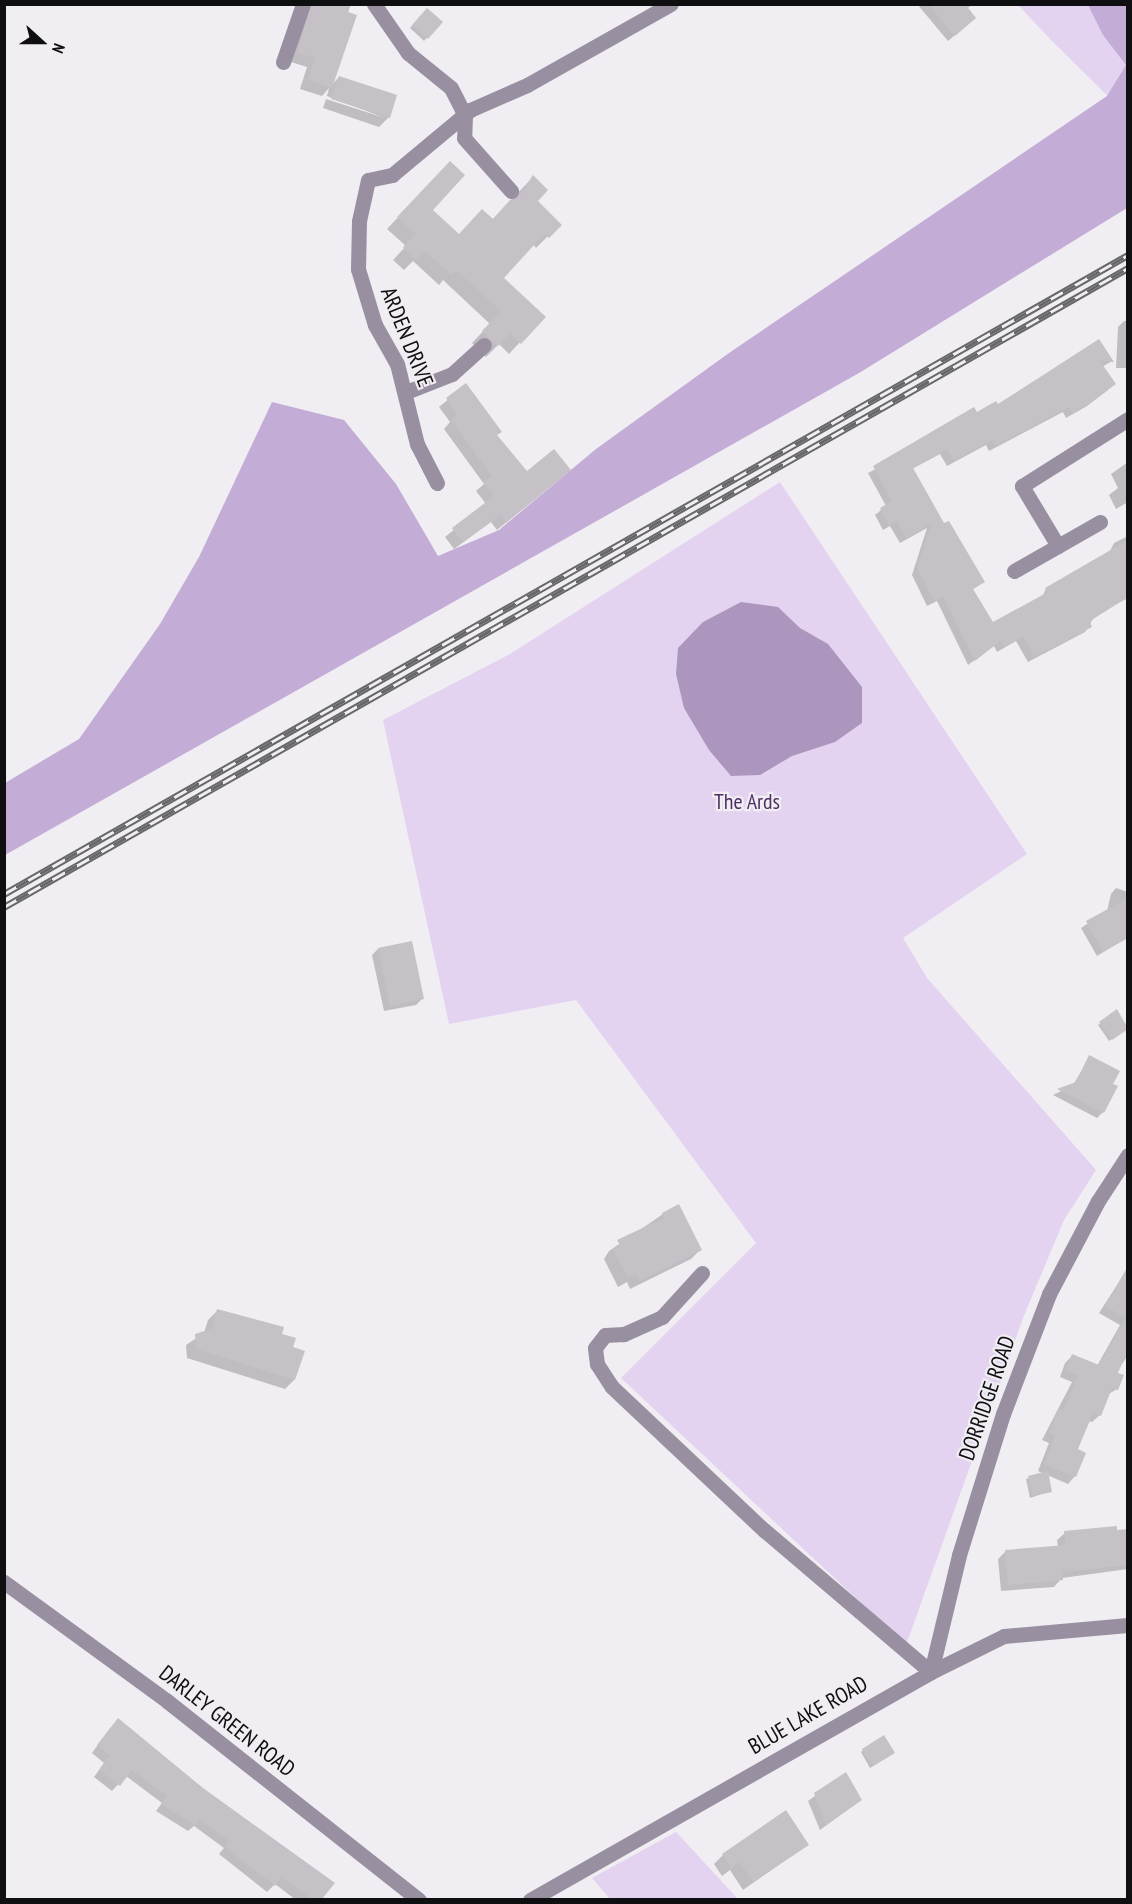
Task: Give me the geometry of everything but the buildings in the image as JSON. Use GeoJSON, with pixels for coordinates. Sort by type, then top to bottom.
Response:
{"type":"FeatureCollection","features":[{"type":"Feature","properties":{"kind":"street"},"geometry":{"type":"LineString","coordinates":[[283,62],[303,4]]}},
{"type":"Feature","properties":{"kind":"street"},"geometry":{"type":"LineString","coordinates":[[374,4],[408,53],[451,88],[465,115],[464,138],[510,191]]}},
{"type":"Feature","properties":{"kind":"street"},"geometry":{"type":"LineString","coordinates":[[465,115],[671,4]]}},
{"type":"Feature","properties":{"kind":"street","name":"ARDEN DRIVE"},"geometry":{"type":"LineString","coordinates":[[437,483],[417,444],[406,392],[397,364],[375,325],[358,269],[359,221],[368,180],[392,175],[465,115]]}},
{"type":"Feature","properties":{"kind":"street"},"geometry":{"type":"LineString","coordinates":[[406,392],[452,374],[484,345]]}},
{"type":"Feature","properties":{"kind":"street"},"geometry":{"type":"LineString","coordinates":[[1058,546],[1022,486],[1128,419]]}},
{"type":"Feature","properties":{"kind":"street"},"geometry":{"type":"LineString","coordinates":[[1014,571],[1100,522]]}},
{"type":"Feature","properties":{"kind":"street","name":"DORRIDGE ROAD"},"geometry":{"type":"LineString","coordinates":[[931,1672],[959,1555],[1020,1370],[1049,1294],[1098,1201],[1128,1155]]}},
{"type":"Feature","properties":{"kind":"street"},"geometry":{"type":"LineString","coordinates":[[702,1273],[662,1317],[624,1334],[605,1335],[594,1348],[597,1364],[612,1387],[765,1530],[931,1672]]}},
{"type":"Feature","properties":{"kind":"street","name":"DARLEY GREEN ROAD"},"geometry":{"type":"LineString","coordinates":[[4,1582],[167,1701],[419,1899]]}},
{"type":"Feature","properties":{"kind":"street","name":"BLUE LAKE ROAD"},"geometry":{"type":"LineString","coordinates":[[530,1899],[931,1672],[1004,1636],[1128,1625]]}},
{"type":"Feature","properties":{"kind":"green space"},"geometry":{"type":"Polygon","coordinates":[[[1018,5],[1127,5],[1127,115],[1051,40],[1018,5]]]}},
{"type":"Feature","properties":{"kind":"green space","name":"The Ards"},"geometry":{"type":"Polygon","coordinates":[[[780,482],[1027,854],[903,938],[927,978],[1096,1170],[1064,1220],[1025,1313],[906,1645],[621,1378],[756,1243],[576,1000],[449,1024],[383,720],[510,654],[780,482]]]}},
{"type":"Feature","properties":{"kind":"green space"},"geometry":{"type":"Polygon","coordinates":[[[676,1832],[738,1899],[610,1899],[592,1878],[676,1832]]]}},
{"type":"Feature","properties":{"kind":"shaded area"},"geometry":{"type":"Polygon","coordinates":[[[1088,5],[1127,5],[1127,208],[859,373],[5,855],[5,783],[79,739],[160,624],[199,557],[272,402],[344,420],[396,484],[438,556],[499,530],[596,449],[729,353],[1107,96],[1126,65],[1103,35],[1088,5]]]}},
{"type":"Feature","properties":{"kind":"shaded area"},"geometry":{"type":"Polygon","coordinates":[[[741,602],[778,607],[800,628],[828,644],[862,687],[862,723],[835,742],[792,756],[760,775],[731,776],[709,750],[684,708],[676,674],[678,648],[703,622],[741,602]]]}},
{"type":"Feature","properties":{"kind":"railway"},"geometry":{"type":"LineString","coordinates":[[4,894],[1128,255]]}},
{"type":"Feature","properties":{"kind":"railway"},"geometry":{"type":"LineString","coordinates":[[4,907],[1128,268]]}}]}
